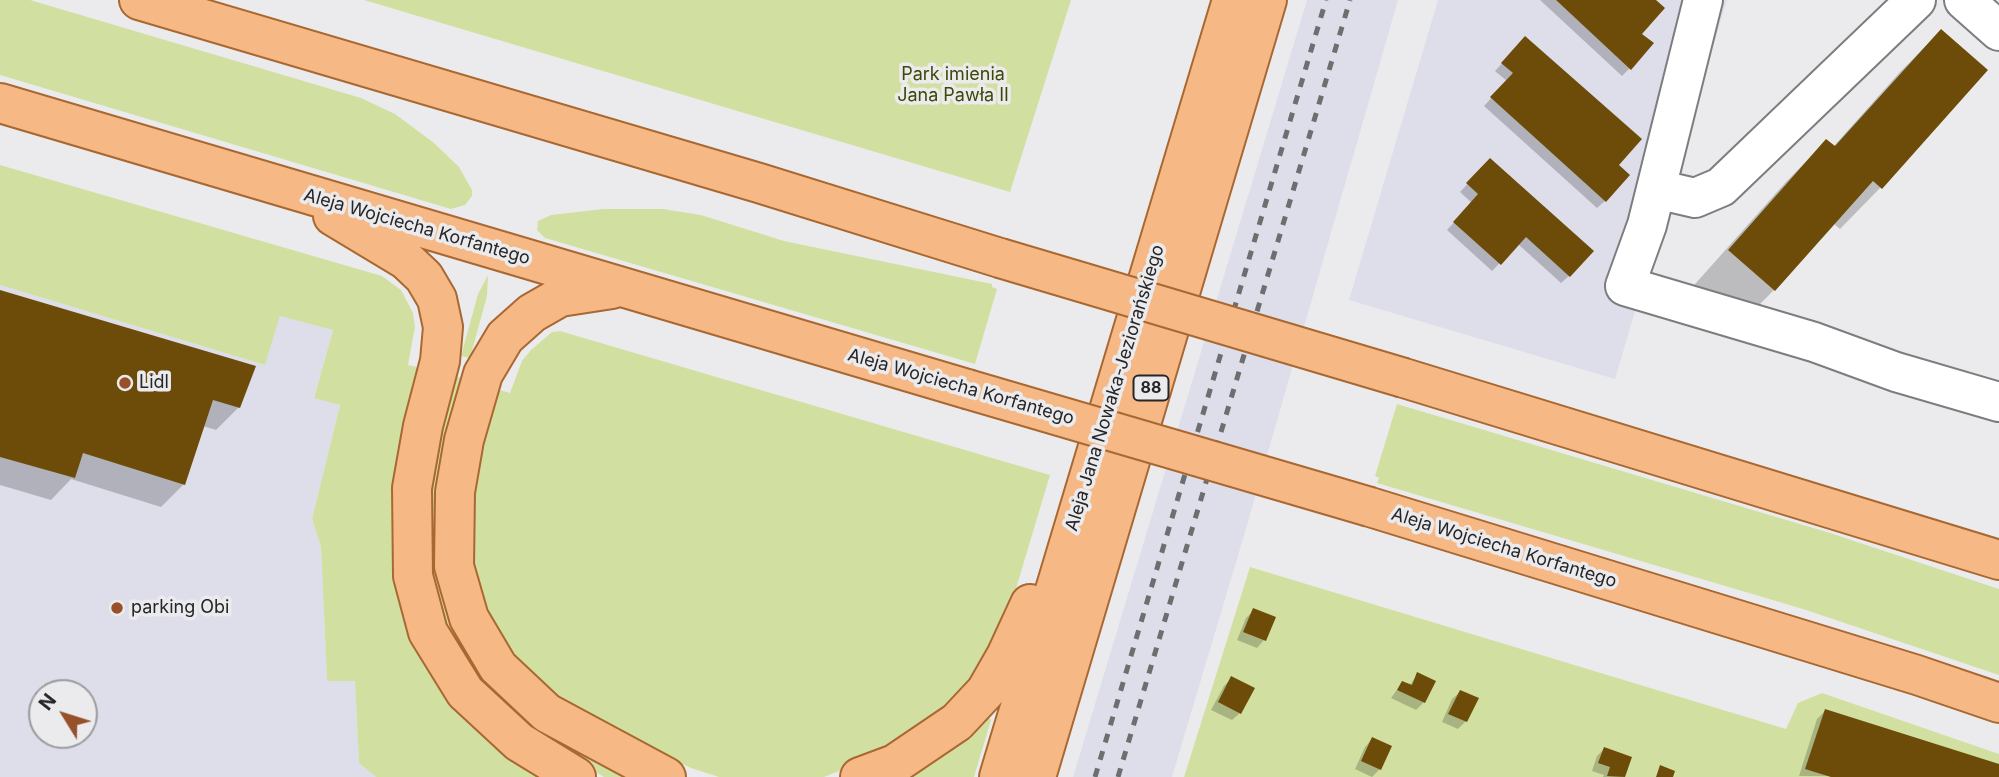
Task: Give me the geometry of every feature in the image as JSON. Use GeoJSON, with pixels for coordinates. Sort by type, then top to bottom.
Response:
{"type":"FeatureCollection","features":[{"type":"Feature","properties":{"kind":"main road"},"geometry":{"type":"LineString","coordinates":[[139,0],[759,183],[1999,560]]}},
{"type":"Feature","properties":{"kind":"main road","name":"Aleja Jana Nowaka-Jeziorańskiego"},"geometry":{"type":"LineString","coordinates":[[999,777],[1231,0]]}},
{"type":"Feature","properties":{"kind":"main road","name":"Aleja Jana Nowaka-Jeziorańskiego"},"geometry":{"type":"LineString","coordinates":[[1036,777],[1267,0]]}},
{"type":"Feature","properties":{"kind":"main road","name":"Aleja Wojciecha Korfantego"},"geometry":{"type":"LineString","coordinates":[[0,103],[1370,507],[1917,675],[1999,703]]}},
{"type":"Feature","properties":{"kind":"main road"},"geometry":{"type":"LineString","coordinates":[[289,190],[406,260],[424,277],[437,299],[443,327],[440,361],[423,426],[412,500],[413,576],[428,632],[465,692],[519,742],[576,777]]}},
{"type":"Feature","properties":{"kind":"main road"},"geometry":{"type":"LineString","coordinates":[[625,287],[560,297],[531,313],[505,337],[484,374],[464,440],[455,492],[454,566],[469,618],[498,667],[547,713],[666,777]]}},
{"type":"Feature","properties":{"kind":"main road"},"geometry":{"type":"LineString","coordinates":[[860,777],[895,764],[957,722],[986,691],[1006,656],[1090,475]]}},
{"type":"Feature","properties":{"kind":"street"},"geometry":{"type":"LineString","coordinates":[[1703,0],[1647,225],[1625,286],[1814,342],[1896,372],[1999,402]]}},
{"type":"Feature","properties":{"kind":"street"},"geometry":{"type":"LineString","coordinates":[[1656,189],[1695,198],[1721,187],[1916,0]]}},
{"type":"Feature","properties":{"kind":"street"},"geometry":{"type":"LineString","coordinates":[[1964,0],[1999,31]]}},
{"type":"Feature","properties":{"kind":"shaded area"},"geometry":{"type":"Polygon","coordinates":[[[1307,0],[1398,0],[1172,777],[1073,777],[1307,0]]]}},
{"type":"Feature","properties":{"kind":"shaded area"},"geometry":{"type":"Polygon","coordinates":[[[1438,0],[1727,0],[1615,379],[1349,300],[1438,0]]]}},
{"type":"Feature","properties":{"kind":"shaded area"},"geometry":{"type":"Polygon","coordinates":[[[0,285],[265,365],[280,315],[333,330],[314,397],[340,405],[312,519],[321,547],[327,680],[355,681],[359,763],[376,777],[0,777],[0,285]]]}},
{"type":"Feature","properties":{"kind":"green space"},"geometry":{"type":"Polygon","coordinates":[[[0,0],[30,0],[361,98],[395,114],[434,143],[459,167],[472,190],[472,196],[465,205],[451,209],[0,75],[0,0]]]}},
{"type":"Feature","properties":{"kind":"green space","name":"Park imienia Jana Pawła II"},"geometry":{"type":"Polygon","coordinates":[[[364,0],[1071,0],[1010,192],[364,0]]]}},
{"type":"Feature","properties":{"kind":"green space"},"geometry":{"type":"Polygon","coordinates":[[[0,165],[382,276],[401,290],[413,313],[415,327],[408,365],[425,369],[404,444],[462,715],[485,737],[541,777],[376,777],[359,763],[355,681],[327,681],[321,547],[312,519],[340,405],[314,398],[333,330],[280,316],[265,365],[0,285],[0,165]]]}},
{"type":"Feature","properties":{"kind":"green space"},"geometry":{"type":"Polygon","coordinates":[[[603,209],[663,209],[701,215],[784,241],[992,284],[992,287],[997,289],[975,364],[545,238],[537,230],[538,221],[551,215],[603,209]]]}},
{"type":"Feature","properties":{"kind":"green space"},"geometry":{"type":"Polygon","coordinates":[[[488,275],[487,296],[470,358],[461,356],[478,294],[488,275]]]}},
{"type":"Feature","properties":{"kind":"green space"},"geometry":{"type":"Polygon","coordinates":[[[560,331],[1050,475],[1009,612],[988,661],[949,706],[915,732],[854,765],[824,777],[719,777],[691,768],[579,716],[519,669],[474,592],[470,475],[493,388],[510,393],[522,361],[552,332],[560,331]]]}},
{"type":"Feature","properties":{"kind":"green space"},"geometry":{"type":"Polygon","coordinates":[[[455,376],[464,379],[442,459],[496,689],[533,727],[635,777],[604,777],[529,733],[465,664],[434,601],[426,495],[455,376]]]}},
{"type":"Feature","properties":{"kind":"green space"},"geometry":{"type":"Polygon","coordinates":[[[1397,404],[1830,533],[1999,589],[1999,675],[1803,609],[1377,483],[1379,478],[1375,476],[1397,404]]]}},
{"type":"Feature","properties":{"kind":"green space"},"geometry":{"type":"Polygon","coordinates":[[[1250,567],[1786,729],[1798,703],[1822,693],[1999,754],[1999,777],[1184,777],[1250,567]]]}},
{"type":"Feature","properties":{"kind":"green space"},"geometry":{"type":"Polygon","coordinates":[[[988,716],[991,720],[974,777],[898,777],[988,716]]]}},
{"type":"Feature","properties":{"kind":"building"},"geometry":{"type":"Polygon","coordinates":[[[1556,0],[1656,0],[1665,8],[1642,34],[1654,43],[1631,70],[1556,0]]]}},
{"type":"Feature","properties":{"kind":"building"},"geometry":{"type":"Polygon","coordinates":[[[1941,29],[1988,70],[1882,189],[1873,181],[1775,291],[1728,250],[1826,139],[1835,146],[1941,29]]]}},
{"type":"Feature","properties":{"kind":"building"},"geometry":{"type":"Polygon","coordinates":[[[1525,36],[1642,139],[1619,165],[1630,175],[1606,202],[1490,97],[1513,73],[1501,63],[1525,36]]]}},
{"type":"Feature","properties":{"kind":"building"},"geometry":{"type":"Polygon","coordinates":[[[1490,158],[1594,251],[1570,277],[1526,237],[1501,265],[1453,222],[1478,194],[1466,183],[1490,158]]]}},
{"type":"Feature","properties":{"kind":"building","name":"Lidl"},"geometry":{"type":"Polygon","coordinates":[[[0,290],[256,366],[240,408],[213,400],[185,485],[83,453],[75,478],[0,457],[0,290]]]}},
{"type":"Feature","properties":{"kind":"building"},"geometry":{"type":"Polygon","coordinates":[[[1253,608],[1276,617],[1266,641],[1243,632],[1253,608]]]}},
{"type":"Feature","properties":{"kind":"building"},"geometry":{"type":"Polygon","coordinates":[[[1417,672],[1436,681],[1425,703],[1397,690],[1402,681],[1412,685],[1417,672]]]}},
{"type":"Feature","properties":{"kind":"building"},"geometry":{"type":"Polygon","coordinates":[[[1231,676],[1255,688],[1241,714],[1218,702],[1231,676]]]}},
{"type":"Feature","properties":{"kind":"building"},"geometry":{"type":"Polygon","coordinates":[[[1460,690],[1479,698],[1467,722],[1448,714],[1460,690]]]}},
{"type":"Feature","properties":{"kind":"building"},"geometry":{"type":"Polygon","coordinates":[[[1825,709],[1999,764],[1999,777],[1831,777],[1805,769],[1825,709]]]}},
{"type":"Feature","properties":{"kind":"building"},"geometry":{"type":"Polygon","coordinates":[[[1372,737],[1392,746],[1381,770],[1361,761],[1372,737]]]}},
{"type":"Feature","properties":{"kind":"building"},"geometry":{"type":"Polygon","coordinates":[[[1604,747],[1632,757],[1625,777],[1607,776],[1610,767],[1598,763],[1604,747]]]}},
{"type":"Feature","properties":{"kind":"building"},"geometry":{"type":"Polygon","coordinates":[[[1660,765],[1675,771],[1673,777],[1656,777],[1660,765]]]}},
{"type":"Feature","properties":{"kind":"railway"},"geometry":{"type":"LineString","coordinates":[[1095,777],[1326,0]]}},
{"type":"Feature","properties":{"kind":"railway"},"geometry":{"type":"LineString","coordinates":[[1118,777],[1350,0]]}},
{"type":"Feature","properties":{"kind":"place","name":"Lidl"},"geometry":{"type":"Point","coordinates":[125,383]}},
{"type":"Feature","properties":{"kind":"place","name":"parking Obi"},"geometry":{"type":"Point","coordinates":[117,608]}}]}
